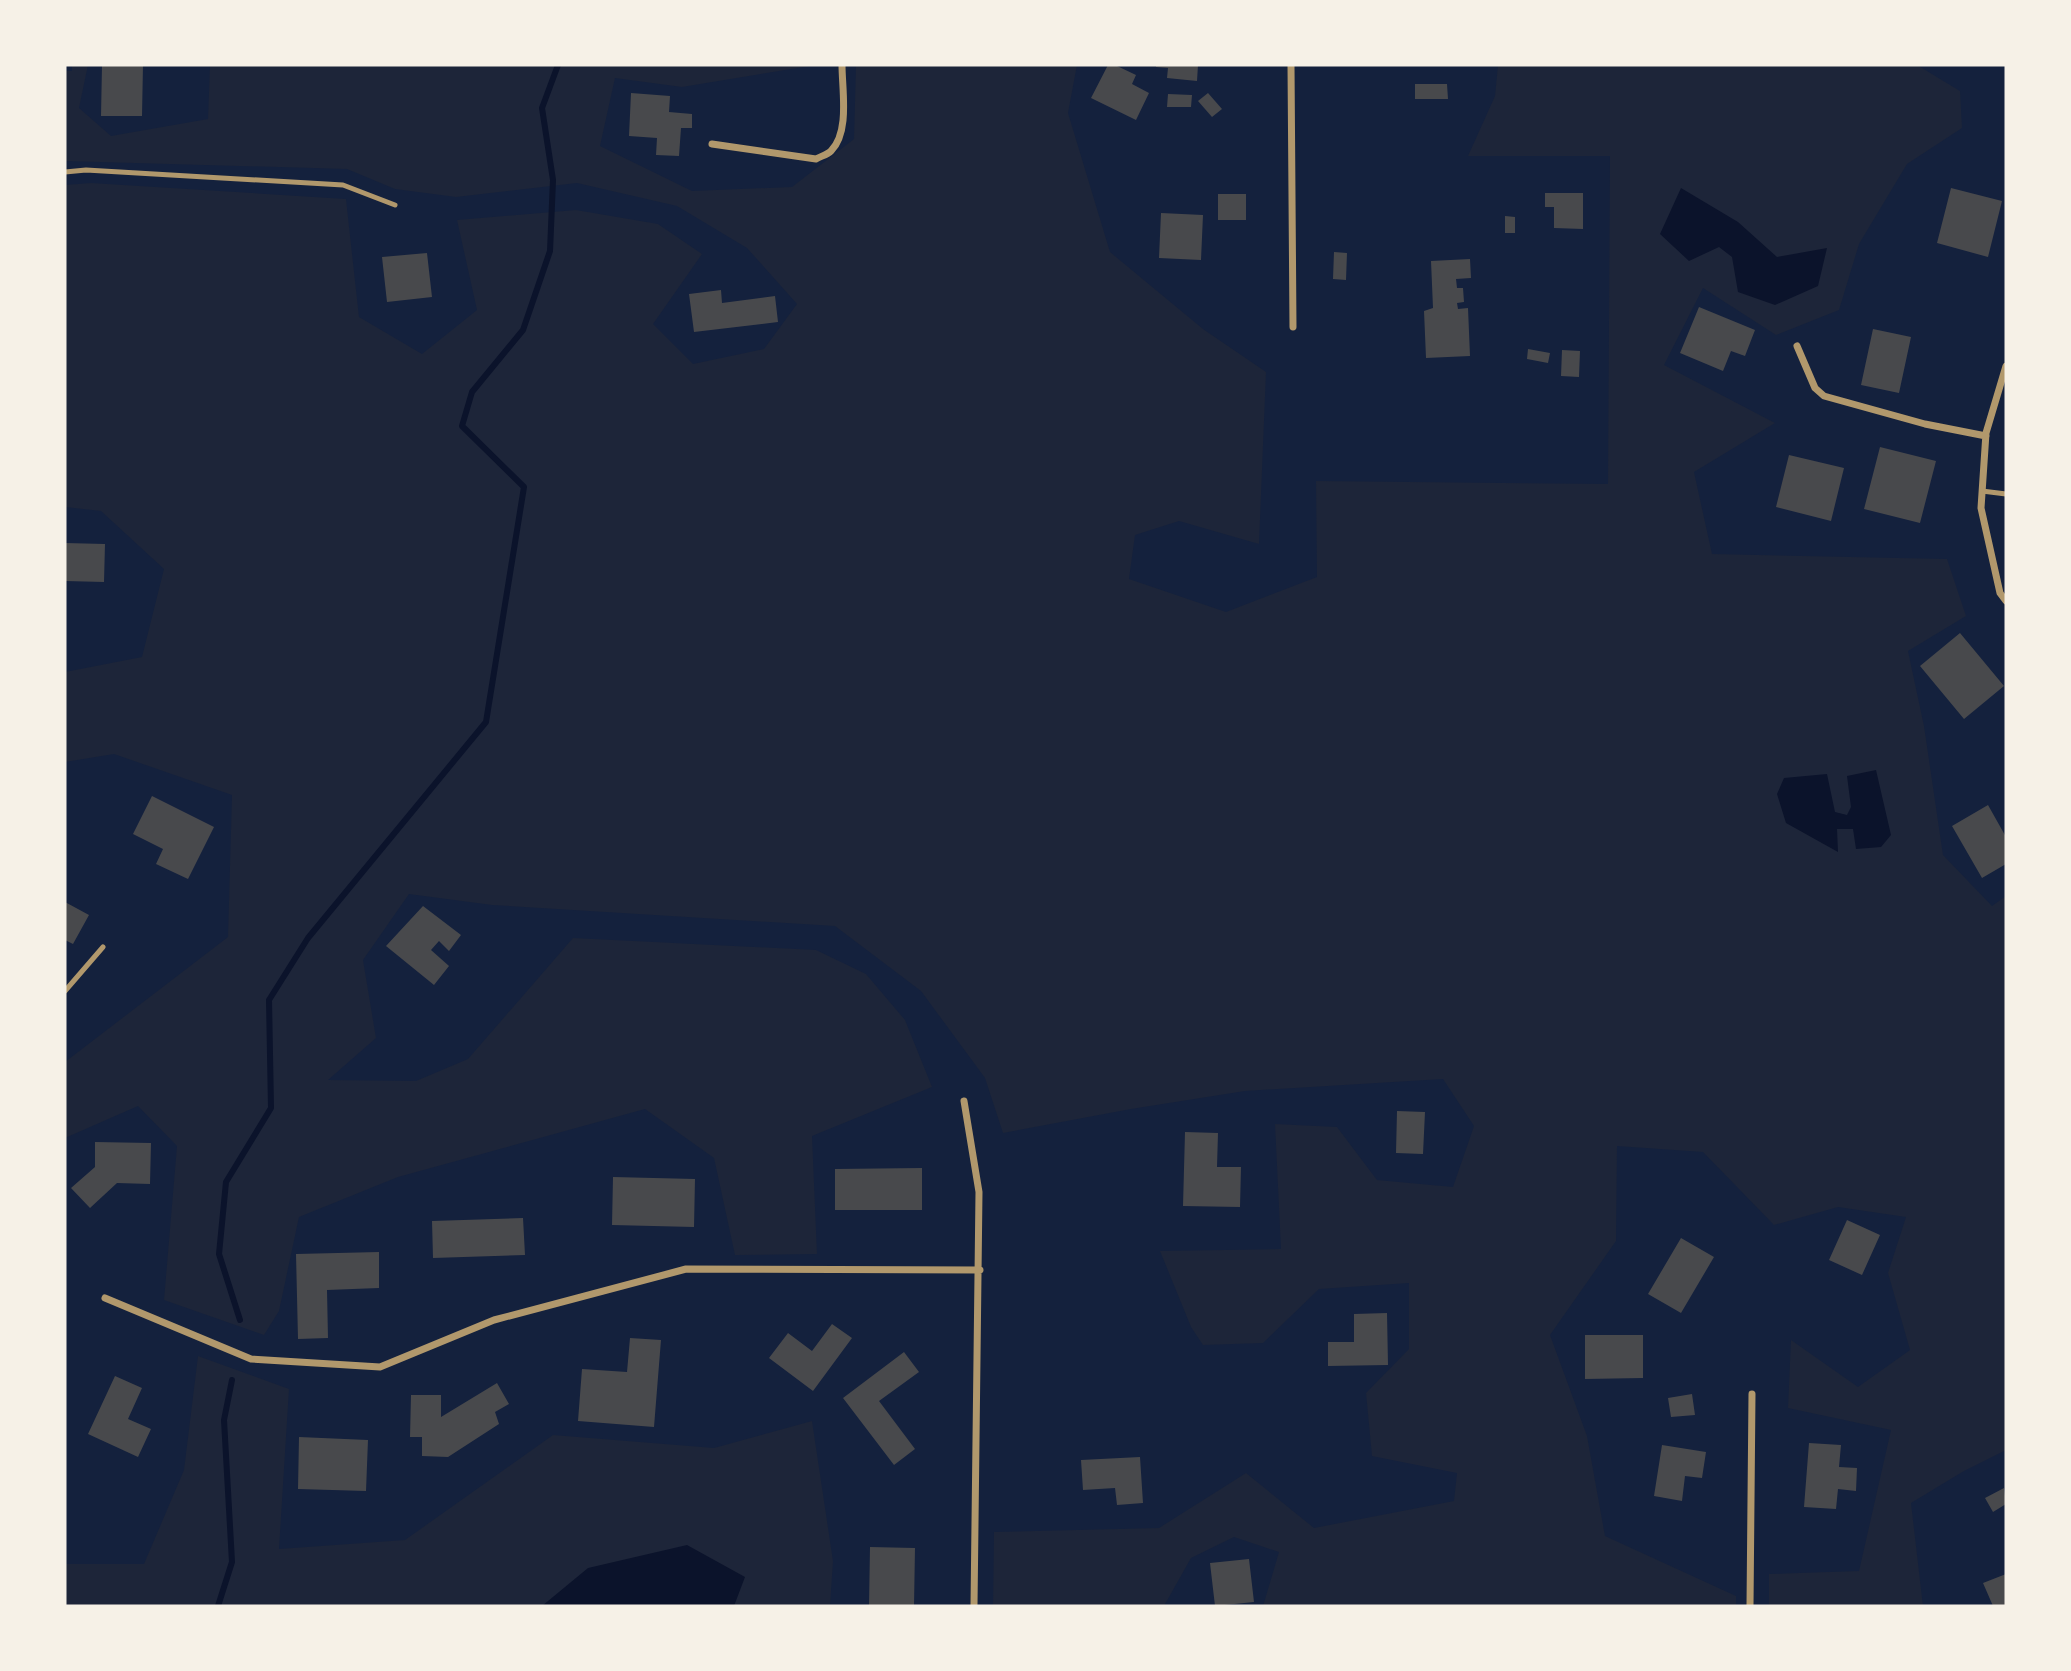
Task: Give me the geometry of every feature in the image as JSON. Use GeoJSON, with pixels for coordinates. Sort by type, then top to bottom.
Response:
{"type":"FeatureCollection","features":[{"type":"Feature","properties":{"kind":"street"},"geometry":{"type":"LineString","coordinates":[[712,144],[816,159],[829,153],[838,141],[842,123],[842,65]]}},
{"type":"Feature","properties":{"kind":"street"},"geometry":{"type":"LineString","coordinates":[[1291,65],[1293,327]]}},
{"type":"Feature","properties":{"kind":"street"},"geometry":{"type":"LineString","coordinates":[[1797,346],[1815,388],[1824,396],[1925,424],[1986,436]]}},
{"type":"Feature","properties":{"kind":"street"},"geometry":{"type":"LineString","coordinates":[[2006,366],[1986,436],[1981,508],[2000,593],[2006,601]]}},
{"type":"Feature","properties":{"kind":"street"},"geometry":{"type":"LineString","coordinates":[[964,1101],[979,1192],[974,1606]]}},
{"type":"Feature","properties":{"kind":"street"},"geometry":{"type":"LineString","coordinates":[[104,1298],[251,1359],[380,1367],[494,1320],[686,1269],[980,1269]]}},
{"type":"Feature","properties":{"kind":"street"},"geometry":{"type":"LineString","coordinates":[[1750,1606],[1752,1394]]}},
{"type":"Feature","properties":{"kind":"lane"},"geometry":{"type":"LineString","coordinates":[[65,172],[86,170],[343,185],[395,205]]}},
{"type":"Feature","properties":{"kind":"lane"},"geometry":{"type":"LineString","coordinates":[[1982,491],[2006,494]]}},
{"type":"Feature","properties":{"kind":"lane"},"geometry":{"type":"LineString","coordinates":[[65,991],[103,947]]}},
{"type":"Feature","properties":{"kind":"shaded area"},"geometry":{"type":"Polygon","coordinates":[[[72,65],[88,65],[79,108],[111,136],[208,119],[210,65],[816,65],[682,87],[615,78],[600,146],[692,191],[792,187],[854,139],[856,65],[1077,65],[1068,113],[1110,252],[1203,329],[1266,372],[1259,544],[1179,521],[1135,535],[1129,579],[1226,612],[1317,577],[1316,481],[1608,484],[1610,156],[1468,156],[1495,96],[1498,65],[1917,65],[1960,91],[1962,128],[1907,164],[1859,244],[1839,310],[1776,335],[1703,288],[1664,365],[1775,423],[1694,472],[1712,554],[1947,559],[1966,616],[1908,651],[1924,726],[1943,855],[1992,906],[2006,896],[2006,1450],[1964,1471],[1911,1503],[1923,1606],[1769,1606],[1769,1574],[1859,1571],[1891,1430],[1788,1408],[1791,1340],[1858,1387],[1910,1350],[1888,1273],[1906,1217],[1838,1207],[1774,1225],[1703,1152],[1617,1146],[1616,1241],[1550,1335],[1587,1436],[1605,1536],[1736,1596],[1736,1606],[1263,1606],[1279,1552],[1234,1537],[1191,1558],[1164,1606],[993,1606],[994,1532],[1159,1528],[1246,1473],[1314,1528],[1454,1501],[1457,1473],[1372,1456],[1366,1393],[1409,1349],[1409,1283],[1319,1289],[1263,1343],[1203,1345],[1191,1327],[1160,1251],[1281,1249],[1275,1124],[1337,1127],[1377,1180],[1453,1187],[1474,1126],[1443,1079],[1245,1091],[1003,1133],[985,1078],[921,991],[835,926],[492,905],[409,894],[363,960],[376,1038],[328,1080],[416,1081],[468,1059],[573,938],[816,950],[866,974],[905,1020],[932,1087],[812,1136],[817,1254],[735,1255],[714,1158],[645,1109],[398,1177],[299,1217],[279,1311],[264,1335],[164,1300],[177,1146],[138,1106],[65,1138],[65,1062],[228,937],[232,795],[114,754],[65,762],[65,672],[142,657],[164,569],[101,511],[65,507],[65,185],[91,183],[346,199],[359,317],[422,354],[477,310],[457,220],[576,210],[658,224],[702,254],[653,324],[693,364],[764,349],[797,304],[747,248],[677,206],[577,183],[456,197],[395,189],[347,169],[65,161],[65,71],[72,71],[72,65]]]}},
{"type":"Feature","properties":{"kind":"shaded area"},"geometry":{"type":"Polygon","coordinates":[[[1681,188],[1738,222],[1777,257],[1827,248],[1818,286],[1775,305],[1738,292],[1732,257],[1719,247],[1689,261],[1660,234],[1681,188]]]}},
{"type":"Feature","properties":{"kind":"shaded area"},"geometry":{"type":"Polygon","coordinates":[[[1876,770],[1891,835],[1881,847],[1856,849],[1853,829],[1837,829],[1838,852],[1786,823],[1777,794],[1784,778],[1827,774],[1835,812],[1847,815],[1851,807],[1847,776],[1876,770]]]}},
{"type":"Feature","properties":{"kind":"shaded area"},"geometry":{"type":"Polygon","coordinates":[[[198,1356],[289,1389],[279,1549],[405,1540],[553,1435],[714,1448],[812,1421],[833,1561],[830,1606],[65,1606],[65,1564],[144,1564],[184,1470],[198,1356]]]}},
{"type":"Feature","properties":{"kind":"shaded area"},"geometry":{"type":"Polygon","coordinates":[[[687,1545],[745,1577],[734,1606],[542,1606],[588,1568],[687,1545]]]}},
{"type":"Feature","properties":{"kind":"building"},"geometry":{"type":"Polygon","coordinates":[[[102,65],[143,65],[142,116],[101,116],[102,65]]]}},
{"type":"Feature","properties":{"kind":"building"},"geometry":{"type":"Polygon","coordinates":[[[1108,65],[1115,65],[1136,75],[1132,84],[1149,93],[1136,120],[1091,98],[1108,65]]]}},
{"type":"Feature","properties":{"kind":"building"},"geometry":{"type":"Polygon","coordinates":[[[1156,65],[1198,65],[1197,81],[1167,78],[1168,68],[1156,65]]]}},
{"type":"Feature","properties":{"kind":"building"},"geometry":{"type":"Polygon","coordinates":[[[1415,84],[1447,84],[1448,99],[1415,99],[1415,84]]]}},
{"type":"Feature","properties":{"kind":"building"},"geometry":{"type":"Polygon","coordinates":[[[631,93],[670,96],[669,112],[692,114],[692,128],[681,128],[679,156],[656,155],[657,138],[629,136],[631,93]]]}},
{"type":"Feature","properties":{"kind":"building"},"geometry":{"type":"Polygon","coordinates":[[[1208,93],[1222,109],[1212,117],[1198,101],[1208,93]]]}},
{"type":"Feature","properties":{"kind":"building"},"geometry":{"type":"Polygon","coordinates":[[[1168,94],[1192,95],[1191,107],[1167,107],[1168,94]]]}},
{"type":"Feature","properties":{"kind":"building"},"geometry":{"type":"Polygon","coordinates":[[[1951,188],[2002,201],[1988,257],[1937,243],[1951,188]]]}},
{"type":"Feature","properties":{"kind":"building"},"geometry":{"type":"Polygon","coordinates":[[[1545,193],[1583,193],[1583,229],[1554,228],[1554,207],[1545,207],[1545,193]]]}},
{"type":"Feature","properties":{"kind":"building"},"geometry":{"type":"Polygon","coordinates":[[[1218,194],[1246,194],[1246,220],[1218,220],[1218,194]]]}},
{"type":"Feature","properties":{"kind":"building"},"geometry":{"type":"Polygon","coordinates":[[[1161,213],[1203,215],[1201,260],[1159,258],[1161,213]]]}},
{"type":"Feature","properties":{"kind":"building"},"geometry":{"type":"Polygon","coordinates":[[[1505,216],[1515,217],[1515,233],[1505,233],[1505,216]]]}},
{"type":"Feature","properties":{"kind":"building"},"geometry":{"type":"Polygon","coordinates":[[[1334,252],[1347,253],[1346,280],[1333,279],[1334,252]]]}},
{"type":"Feature","properties":{"kind":"building"},"geometry":{"type":"Polygon","coordinates":[[[427,253],[432,297],[387,302],[382,257],[427,253]]]}},
{"type":"Feature","properties":{"kind":"building"},"geometry":{"type":"Polygon","coordinates":[[[1470,259],[1471,278],[1456,279],[1457,288],[1463,288],[1464,302],[1457,303],[1458,309],[1468,308],[1470,356],[1426,358],[1424,311],[1433,308],[1431,261],[1470,259]]]}},
{"type":"Feature","properties":{"kind":"building"},"geometry":{"type":"Polygon","coordinates":[[[721,290],[722,303],[775,296],[778,322],[694,332],[689,294],[721,290]]]}},
{"type":"Feature","properties":{"kind":"building"},"geometry":{"type":"Polygon","coordinates":[[[1699,307],[1755,330],[1745,356],[1731,351],[1723,371],[1680,353],[1699,307]]]}},
{"type":"Feature","properties":{"kind":"building"},"geometry":{"type":"Polygon","coordinates":[[[1873,329],[1911,337],[1899,393],[1861,385],[1873,329]]]}},
{"type":"Feature","properties":{"kind":"building"},"geometry":{"type":"Polygon","coordinates":[[[1528,349],[1550,353],[1548,363],[1527,359],[1528,349]]]}},
{"type":"Feature","properties":{"kind":"building"},"geometry":{"type":"Polygon","coordinates":[[[1562,350],[1580,351],[1579,377],[1561,376],[1562,350]]]}},
{"type":"Feature","properties":{"kind":"building"},"geometry":{"type":"Polygon","coordinates":[[[1880,447],[1936,461],[1920,523],[1864,509],[1880,447]]]}},
{"type":"Feature","properties":{"kind":"building"},"geometry":{"type":"Polygon","coordinates":[[[1789,455],[1844,468],[1831,521],[1776,507],[1789,455]]]}},
{"type":"Feature","properties":{"kind":"building"},"geometry":{"type":"Polygon","coordinates":[[[65,543],[105,544],[104,582],[65,581],[65,543]]]}},
{"type":"Feature","properties":{"kind":"building"},"geometry":{"type":"Polygon","coordinates":[[[1960,633],[2004,686],[1964,719],[1920,666],[1960,633]]]}},
{"type":"Feature","properties":{"kind":"building"},"geometry":{"type":"Polygon","coordinates":[[[152,796],[214,827],[188,879],[156,864],[163,849],[133,834],[152,796]]]}},
{"type":"Feature","properties":{"kind":"building"},"geometry":{"type":"Polygon","coordinates":[[[1988,805],[2006,837],[2006,864],[1982,878],[1952,826],[1988,805]]]}},
{"type":"Feature","properties":{"kind":"building"},"geometry":{"type":"Polygon","coordinates":[[[65,902],[89,915],[73,944],[65,940],[65,902]]]}},
{"type":"Feature","properties":{"kind":"building"},"geometry":{"type":"Polygon","coordinates":[[[423,906],[461,935],[449,951],[439,941],[431,950],[449,966],[434,985],[386,946],[423,906]]]}},
{"type":"Feature","properties":{"kind":"building"},"geometry":{"type":"Polygon","coordinates":[[[1397,1111],[1425,1112],[1423,1154],[1396,1153],[1397,1111]]]}},
{"type":"Feature","properties":{"kind":"building"},"geometry":{"type":"Polygon","coordinates":[[[1185,1132],[1218,1133],[1217,1167],[1241,1167],[1240,1207],[1183,1206],[1185,1132]]]}},
{"type":"Feature","properties":{"kind":"building"},"geometry":{"type":"Polygon","coordinates":[[[95,1142],[151,1143],[150,1184],[117,1183],[90,1208],[71,1188],[95,1167],[95,1142]]]}},
{"type":"Feature","properties":{"kind":"building"},"geometry":{"type":"Polygon","coordinates":[[[922,1168],[922,1210],[835,1210],[835,1169],[922,1168]]]}},
{"type":"Feature","properties":{"kind":"building"},"geometry":{"type":"Polygon","coordinates":[[[613,1177],[695,1179],[694,1227],[612,1225],[613,1177]]]}},
{"type":"Feature","properties":{"kind":"building"},"geometry":{"type":"Polygon","coordinates":[[[523,1218],[525,1255],[433,1258],[432,1221],[523,1218]]]}},
{"type":"Feature","properties":{"kind":"building"},"geometry":{"type":"Polygon","coordinates":[[[1847,1220],[1880,1235],[1862,1275],[1829,1260],[1847,1220]]]}},
{"type":"Feature","properties":{"kind":"building"},"geometry":{"type":"Polygon","coordinates":[[[1681,1238],[1714,1257],[1681,1313],[1648,1294],[1681,1238]]]}},
{"type":"Feature","properties":{"kind":"building"},"geometry":{"type":"Polygon","coordinates":[[[379,1252],[379,1288],[327,1290],[328,1338],[298,1339],[296,1254],[379,1252]]]}},
{"type":"Feature","properties":{"kind":"building"},"geometry":{"type":"Polygon","coordinates":[[[1387,1313],[1388,1365],[1328,1366],[1328,1342],[1354,1342],[1354,1314],[1387,1313]]]}},
{"type":"Feature","properties":{"kind":"building"},"geometry":{"type":"Polygon","coordinates":[[[832,1324],[852,1338],[813,1391],[769,1358],[788,1333],[812,1351],[832,1324]]]}},
{"type":"Feature","properties":{"kind":"building"},"geometry":{"type":"Polygon","coordinates":[[[1585,1335],[1643,1335],[1643,1378],[1585,1379],[1585,1335]]]}},
{"type":"Feature","properties":{"kind":"building"},"geometry":{"type":"Polygon","coordinates":[[[630,1338],[661,1340],[654,1427],[578,1421],[582,1369],[627,1372],[630,1338]]]}},
{"type":"Feature","properties":{"kind":"building"},"geometry":{"type":"Polygon","coordinates":[[[904,1352],[919,1372],[879,1401],[915,1449],[894,1465],[843,1398],[904,1352]]]}},
{"type":"Feature","properties":{"kind":"building"},"geometry":{"type":"Polygon","coordinates":[[[115,1376],[142,1388],[128,1419],[151,1429],[138,1457],[88,1434],[115,1376]]]}},
{"type":"Feature","properties":{"kind":"building"},"geometry":{"type":"Polygon","coordinates":[[[497,1383],[509,1404],[495,1412],[499,1424],[448,1457],[422,1456],[422,1437],[410,1437],[411,1395],[441,1395],[441,1417],[497,1383]]]}},
{"type":"Feature","properties":{"kind":"building"},"geometry":{"type":"Polygon","coordinates":[[[1692,1394],[1695,1415],[1671,1417],[1668,1398],[1692,1394]]]}},
{"type":"Feature","properties":{"kind":"building"},"geometry":{"type":"Polygon","coordinates":[[[299,1437],[368,1440],[366,1491],[298,1489],[299,1437]]]}},
{"type":"Feature","properties":{"kind":"building"},"geometry":{"type":"Polygon","coordinates":[[[1809,1443],[1841,1445],[1839,1467],[1857,1468],[1856,1491],[1838,1489],[1836,1509],[1804,1507],[1809,1443]]]}},
{"type":"Feature","properties":{"kind":"building"},"geometry":{"type":"Polygon","coordinates":[[[1662,1445],[1706,1452],[1702,1478],[1685,1476],[1682,1501],[1654,1496],[1662,1445]]]}},
{"type":"Feature","properties":{"kind":"building"},"geometry":{"type":"Polygon","coordinates":[[[1140,1457],[1143,1503],[1117,1505],[1115,1488],[1083,1490],[1081,1460],[1140,1457]]]}},
{"type":"Feature","properties":{"kind":"building"},"geometry":{"type":"Polygon","coordinates":[[[2004,1488],[2006,1504],[1993,1512],[1985,1498],[2004,1488]]]}},
{"type":"Feature","properties":{"kind":"building"},"geometry":{"type":"Polygon","coordinates":[[[870,1547],[915,1548],[914,1606],[869,1606],[870,1547]]]}},
{"type":"Feature","properties":{"kind":"building"},"geometry":{"type":"Polygon","coordinates":[[[1249,1559],[1254,1602],[1215,1606],[1210,1563],[1249,1559]]]}},
{"type":"Feature","properties":{"kind":"building"},"geometry":{"type":"Polygon","coordinates":[[[2006,1574],[2006,1606],[1993,1606],[1983,1583],[2006,1574]]]}},
{"type":"Feature","properties":{"kind":"waterway"},"geometry":{"type":"LineString","coordinates":[[240,1320],[219,1254],[226,1182],[271,1108],[269,1000],[308,938],[486,722],[524,487],[462,426],[472,392],[523,330],[550,251],[553,180],[542,108],[558,65]]}},
{"type":"Feature","properties":{"kind":"waterway"},"geometry":{"type":"LineString","coordinates":[[218,1606],[232,1562],[224,1420],[232,1380]]}}]}
